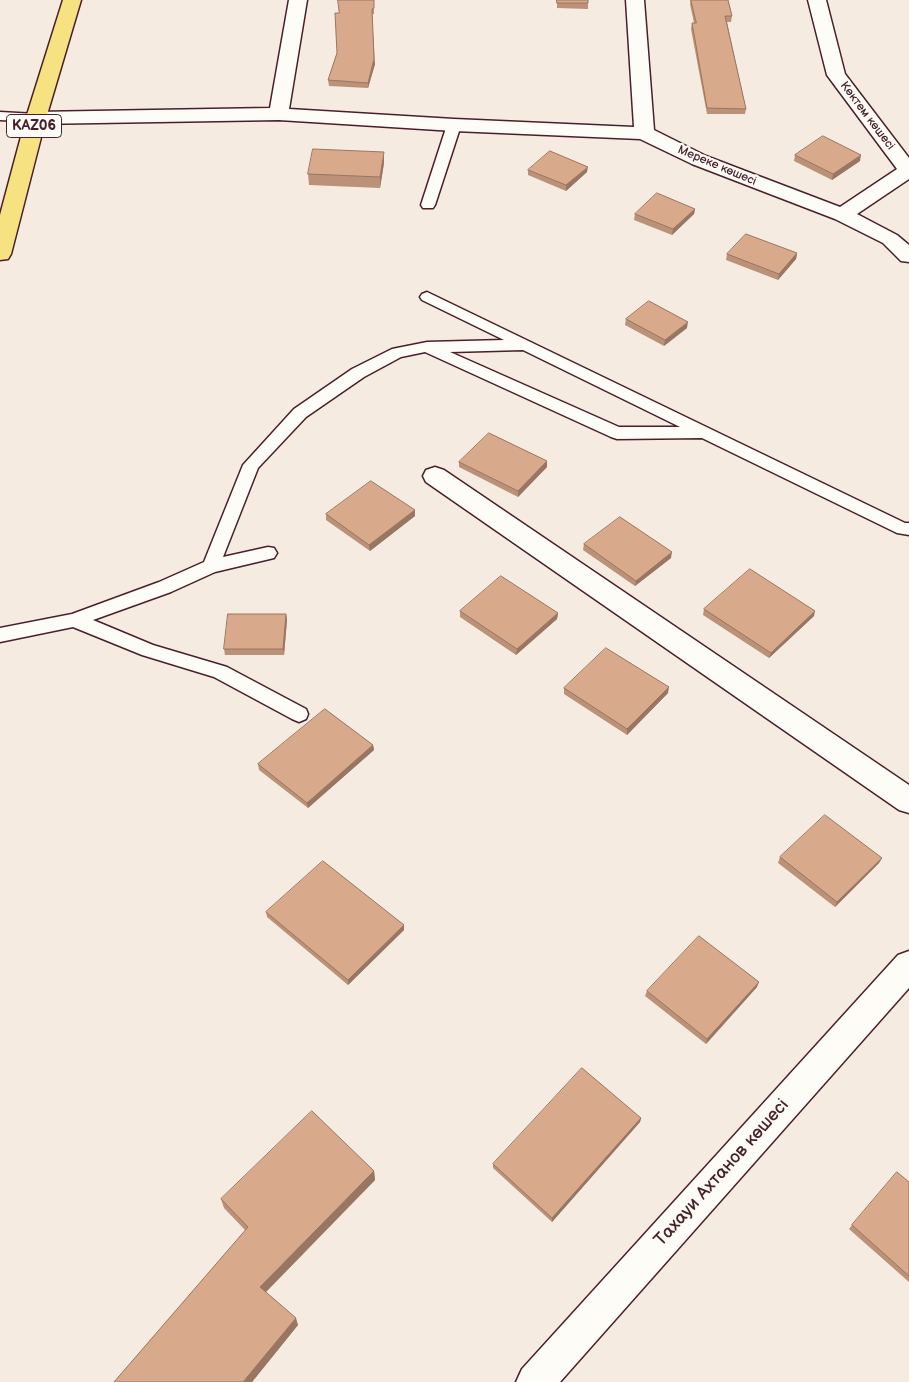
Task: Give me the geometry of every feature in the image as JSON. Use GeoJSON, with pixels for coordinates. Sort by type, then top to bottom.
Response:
{"type":"FeatureCollection","features":[{"type":"Feature","properties":{"kind":"highway","name":"KАZ06"},"geometry":{"type":"LineString","coordinates":[[0,254],[36,118],[72,0]]}},
{"type":"Feature","properties":{"kind":"street"},"geometry":{"type":"LineString","coordinates":[[278,114],[298,0]]}},
{"type":"Feature","properties":{"kind":"street"},"geometry":{"type":"LineString","coordinates":[[36,118],[278,114],[454,125],[644,133],[635,0]]}},
{"type":"Feature","properties":{"kind":"street","name":"Көктем көшесі"},"geometry":{"type":"LineString","coordinates":[[818,0],[836,75],[909,170]]}},
{"type":"Feature","properties":{"kind":"street","name":"Мереке көшесі"},"geometry":{"type":"LineString","coordinates":[[644,133],[699,160],[842,215],[890,239],[909,256]]}},
{"type":"Feature","properties":{"kind":"street"},"geometry":{"type":"LineString","coordinates":[[842,215],[909,170]]}},
{"type":"Feature","properties":{"kind":"street"},"geometry":{"type":"LineString","coordinates":[[434,476],[909,801]]}},
{"type":"Feature","properties":{"kind":"street","name":"Тахауи Ахтанов көшесі"},"geometry":{"type":"LineString","coordinates":[[535,1382],[909,965]]}},
{"type":"Feature","properties":{"kind":"lane"},"geometry":{"type":"LineString","coordinates":[[0,116],[36,118]]}},
{"type":"Feature","properties":{"kind":"lane"},"geometry":{"type":"LineString","coordinates":[[428,205],[454,125]]}},
{"type":"Feature","properties":{"kind":"lane"},"geometry":{"type":"LineString","coordinates":[[427,296],[903,529],[909,529]]}},
{"type":"Feature","properties":{"kind":"lane"},"geometry":{"type":"LineString","coordinates":[[211,566],[251,465],[300,414],[358,373],[397,353],[427,347],[527,345]]}},
{"type":"Feature","properties":{"kind":"lane"},"geometry":{"type":"LineString","coordinates":[[427,347],[617,433],[704,432]]}},
{"type":"Feature","properties":{"kind":"lane"},"geometry":{"type":"LineString","coordinates":[[0,635],[74,620],[165,587],[211,566],[268,553]]}},
{"type":"Feature","properties":{"kind":"lane"},"geometry":{"type":"LineString","coordinates":[[74,620],[148,650],[220,672],[299,714]]}},
{"type":"Feature","properties":{"kind":"building"},"geometry":{"type":"Polygon","coordinates":[[[338,0],[374,0],[374,8],[372,9],[374,59],[368,83],[328,80],[337,53],[335,13],[339,13],[338,0]]]}},
{"type":"Feature","properties":{"kind":"building"},"geometry":{"type":"Polygon","coordinates":[[[557,0],[588,0],[588,3],[557,3],[557,0]]]}},
{"type":"Feature","properties":{"kind":"building"},"geometry":{"type":"Polygon","coordinates":[[[691,0],[728,0],[732,16],[725,16],[746,109],[707,108],[692,23],[696,23],[691,0]]]}},
{"type":"Feature","properties":{"kind":"building"},"geometry":{"type":"Polygon","coordinates":[[[823,136],[861,155],[833,174],[795,155],[823,136]]]}},
{"type":"Feature","properties":{"kind":"building"},"geometry":{"type":"Polygon","coordinates":[[[313,149],[384,152],[380,177],[308,174],[313,149]]]}},
{"type":"Feature","properties":{"kind":"building"},"geometry":{"type":"Polygon","coordinates":[[[550,151],[588,167],[566,185],[528,170],[550,151]]]}},
{"type":"Feature","properties":{"kind":"building"},"geometry":{"type":"Polygon","coordinates":[[[657,193],[695,209],[673,229],[635,214],[657,193]]]}},
{"type":"Feature","properties":{"kind":"building"},"geometry":{"type":"Polygon","coordinates":[[[746,234],[797,253],[779,274],[727,254],[746,234]]]}},
{"type":"Feature","properties":{"kind":"building"},"geometry":{"type":"Polygon","coordinates":[[[649,301],[688,322],[665,340],[626,319],[649,301]]]}},
{"type":"Feature","properties":{"kind":"building"},"geometry":{"type":"Polygon","coordinates":[[[489,433],[547,461],[518,491],[459,462],[489,433]]]}},
{"type":"Feature","properties":{"kind":"building"},"geometry":{"type":"Polygon","coordinates":[[[371,481],[415,510],[369,545],[326,514],[371,481]]]}},
{"type":"Feature","properties":{"kind":"building"},"geometry":{"type":"Polygon","coordinates":[[[620,517],[672,552],[636,581],[584,544],[620,517]]]}},
{"type":"Feature","properties":{"kind":"building"},"geometry":{"type":"Polygon","coordinates":[[[750,569],[815,611],[771,653],[704,609],[750,569]]]}},
{"type":"Feature","properties":{"kind":"building"},"geometry":{"type":"Polygon","coordinates":[[[501,576],[558,613],[517,649],[460,611],[501,576]]]}},
{"type":"Feature","properties":{"kind":"building"},"geometry":{"type":"Polygon","coordinates":[[[228,614],[286,614],[283,649],[224,649],[228,614]]]}},
{"type":"Feature","properties":{"kind":"building"},"geometry":{"type":"Polygon","coordinates":[[[606,648],[669,687],[627,729],[564,688],[606,648]]]}},
{"type":"Feature","properties":{"kind":"building"},"geometry":{"type":"Polygon","coordinates":[[[325,709],[373,745],[307,803],[258,764],[325,709]]]}},
{"type":"Feature","properties":{"kind":"building"},"geometry":{"type":"Polygon","coordinates":[[[825,815],[882,858],[837,902],[780,857],[825,815]]]}},
{"type":"Feature","properties":{"kind":"building"},"geometry":{"type":"Polygon","coordinates":[[[323,861],[404,925],[348,980],[266,912],[323,861]]]}},
{"type":"Feature","properties":{"kind":"building"},"geometry":{"type":"Polygon","coordinates":[[[699,936],[759,982],[707,1039],[647,991],[699,936]]]}},
{"type":"Feature","properties":{"kind":"building"},"geometry":{"type":"Polygon","coordinates":[[[582,1068],[641,1118],[552,1218],[493,1164],[582,1068]]]}},
{"type":"Feature","properties":{"kind":"building"},"geometry":{"type":"Polygon","coordinates":[[[312,1111],[374,1171],[260,1287],[296,1318],[243,1382],[114,1382],[248,1227],[221,1199],[312,1111]]]}},
{"type":"Feature","properties":{"kind":"building"},"geometry":{"type":"Polygon","coordinates":[[[897,1172],[909,1182],[909,1276],[852,1225],[897,1172]]]}}]}
